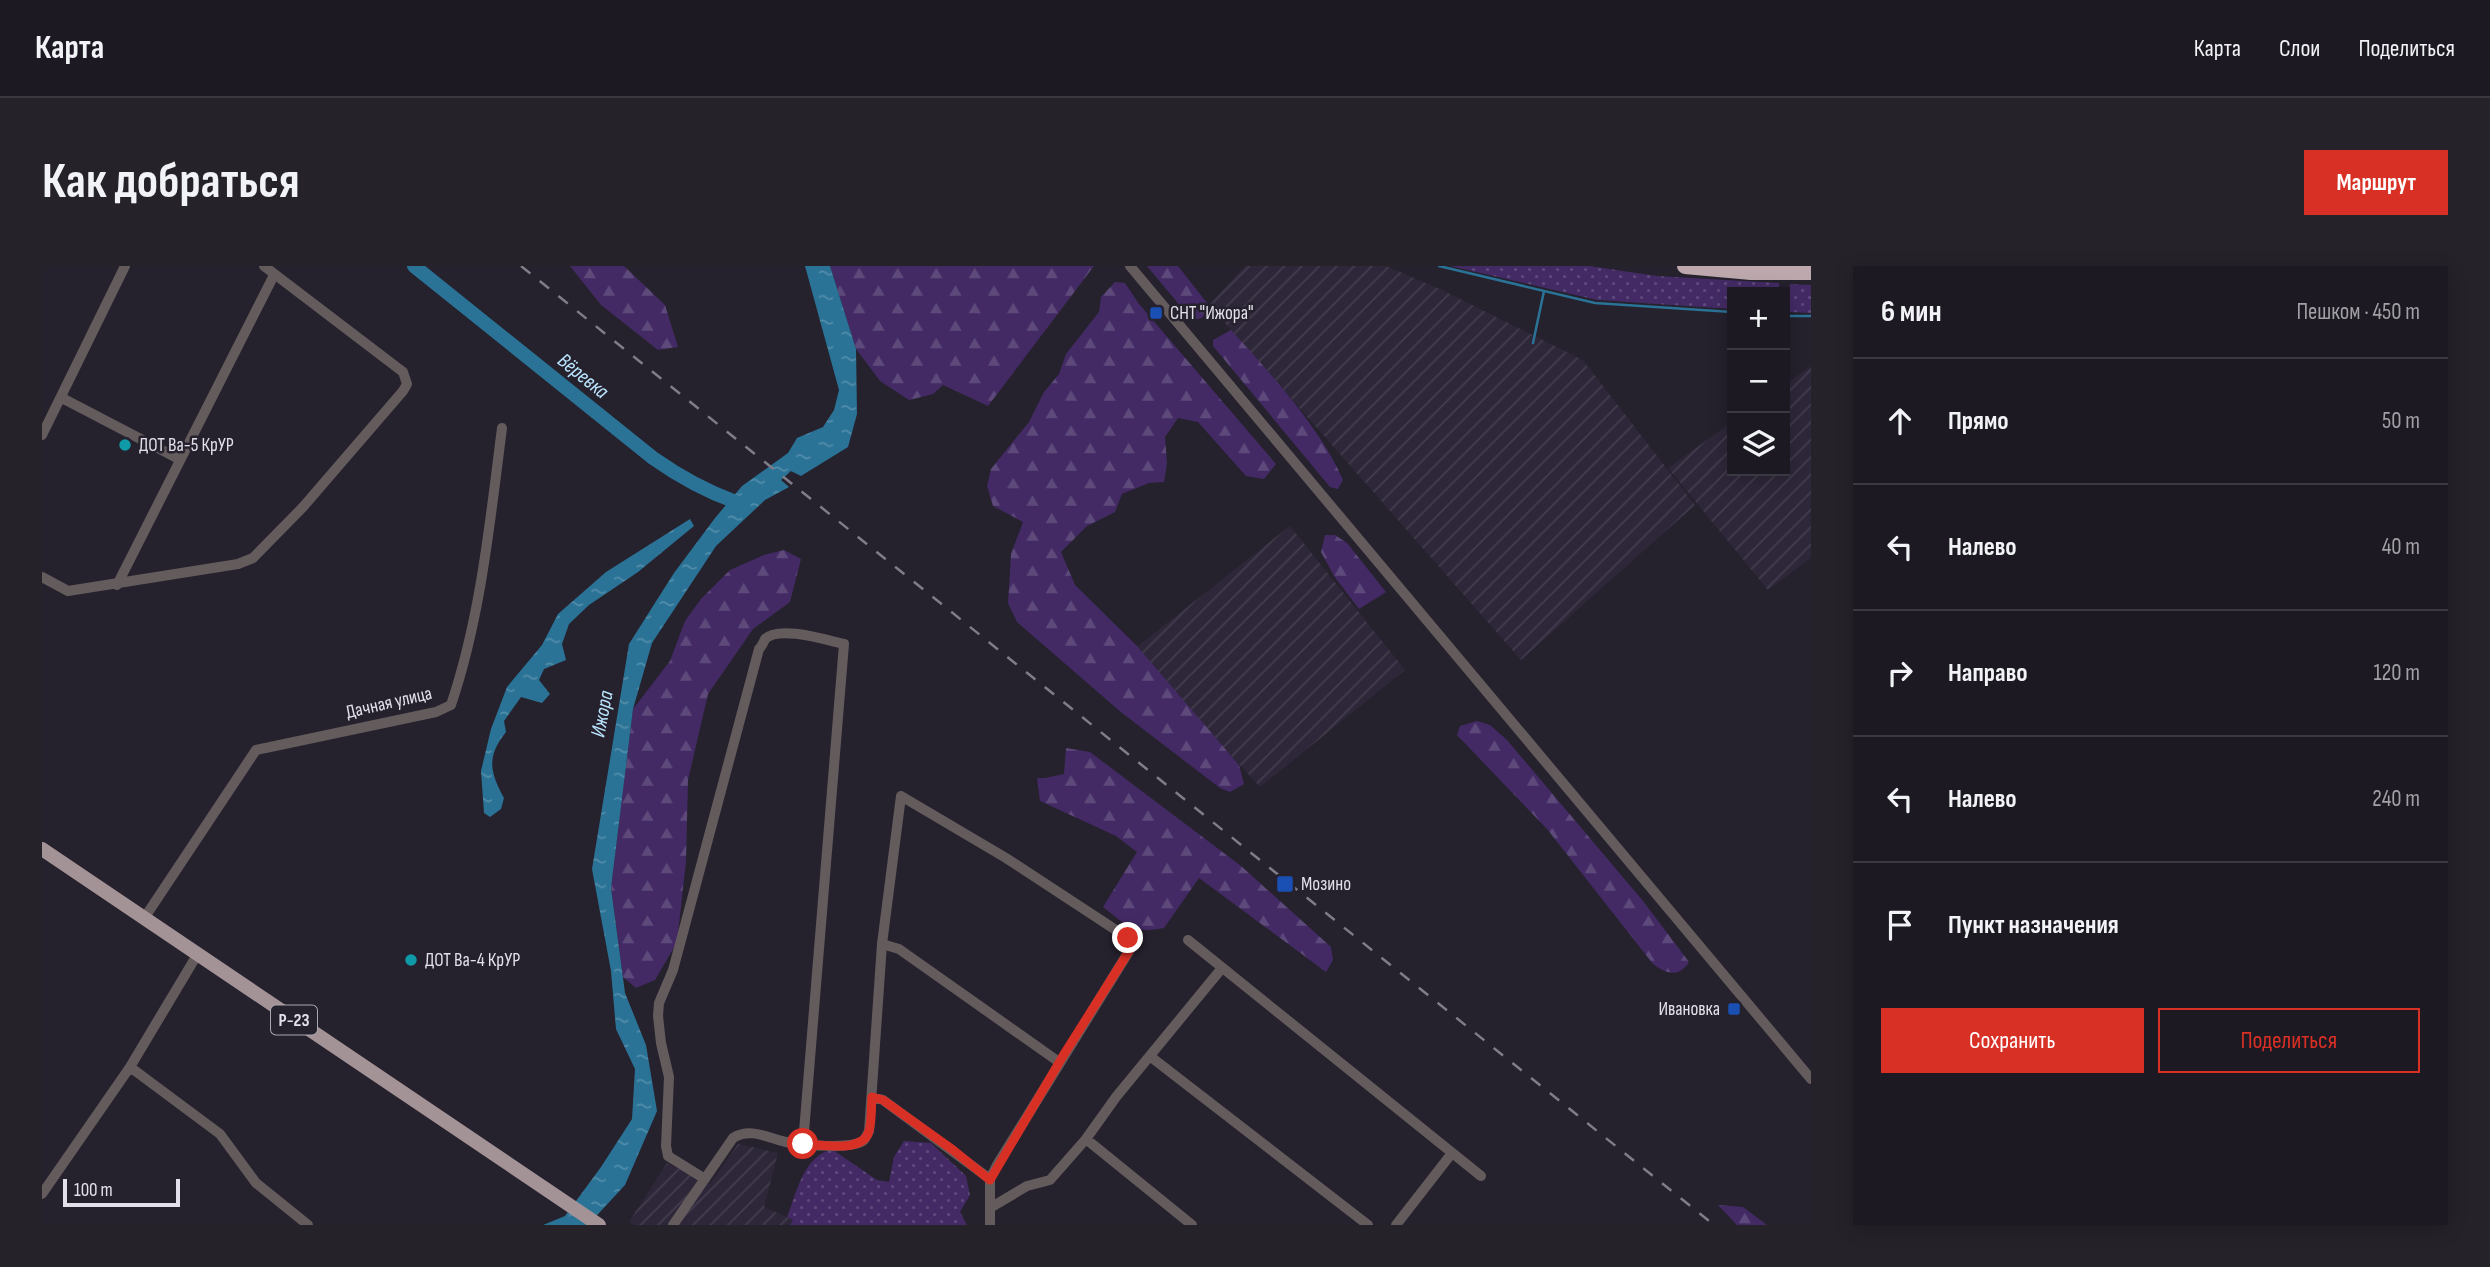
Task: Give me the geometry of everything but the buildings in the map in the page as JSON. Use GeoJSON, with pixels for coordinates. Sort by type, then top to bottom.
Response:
{"type":"FeatureCollection","features":[{"type":"Feature","properties":{"kind":"highway"},"geometry":{"type":"LineString","coordinates":[[1685,266],[1751,272],[1811,272]]}},
{"type":"Feature","properties":{"kind":"main road","name":"Р-23"},"geometry":{"type":"LineString","coordinates":[[42,849],[599,1225]]}},
{"type":"Feature","properties":{"kind":"street"},"geometry":{"type":"LineString","coordinates":[[42,435],[125,266]]}},
{"type":"Feature","properties":{"kind":"street"},"geometry":{"type":"LineString","coordinates":[[42,577],[68,591],[238,564],[253,558],[303,508],[407,384],[403,372],[264,266]]}},
{"type":"Feature","properties":{"kind":"street"},"geometry":{"type":"LineString","coordinates":[[1130,266],[1811,1079]]}},
{"type":"Feature","properties":{"kind":"street"},"geometry":{"type":"LineString","coordinates":[[117,585],[275,275]]}},
{"type":"Feature","properties":{"kind":"street"},"geometry":{"type":"LineString","coordinates":[[62,398],[180,459]]}},
{"type":"Feature","properties":{"kind":"street","name":"Дачная улица"},"geometry":{"type":"LineString","coordinates":[[145,917],[256,750],[436,712],[451,705],[468,650],[487,541],[502,428]]}},
{"type":"Feature","properties":{"kind":"street"},"geometry":{"type":"LineString","coordinates":[[705,1179],[668,1156],[666,1146],[669,1077],[661,1043],[659,1003],[673,970],[760,649],[765,640],[774,634],[785,632],[844,644],[803,1144]]}},
{"type":"Feature","properties":{"kind":"street"},"geometry":{"type":"LineString","coordinates":[[673,1225],[733,1138],[741,1132],[803,1144],[855,1145],[865,1140],[869,1131],[872,1097],[882,944],[901,796],[1006,858],[1128,938],[1131,948],[1059,1062],[990,1180],[990,1225]]}},
{"type":"Feature","properties":{"kind":"street"},"geometry":{"type":"LineString","coordinates":[[1188,940],[1481,1176]]}},
{"type":"Feature","properties":{"kind":"street"},"geometry":{"type":"LineString","coordinates":[[882,944],[899,949],[1059,1062]]}},
{"type":"Feature","properties":{"kind":"street"},"geometry":{"type":"LineString","coordinates":[[42,1194],[130,1067],[197,955]]}},
{"type":"Feature","properties":{"kind":"street"},"geometry":{"type":"LineString","coordinates":[[990,1208],[1027,1186],[1050,1180],[1086,1139],[1116,1097],[1222,968]]}},
{"type":"Feature","properties":{"kind":"street"},"geometry":{"type":"LineString","coordinates":[[1151,1057],[1368,1225]]}},
{"type":"Feature","properties":{"kind":"street"},"geometry":{"type":"LineString","coordinates":[[130,1067],[220,1134],[266,1194],[308,1225]]}},
{"type":"Feature","properties":{"kind":"street"},"geometry":{"type":"LineString","coordinates":[[872,1097],[883,1100],[990,1180]]}},
{"type":"Feature","properties":{"kind":"street"},"geometry":{"type":"LineString","coordinates":[[1086,1139],[1192,1225]]}},
{"type":"Feature","properties":{"kind":"street"},"geometry":{"type":"LineString","coordinates":[[1396,1225],[1452,1153]]}},
{"type":"Feature","properties":{"kind":"shaded area"},"geometry":{"type":"Polygon","coordinates":[[[1245,266],[1386,266],[1442,290],[1583,360],[1695,505],[1521,660],[1209,305],[1245,266]]]}},
{"type":"Feature","properties":{"kind":"shaded area"},"geometry":{"type":"Polygon","coordinates":[[[1811,366],[1811,558],[1768,590],[1668,468],[1727,426],[1727,476],[1790,476],[1790,381],[1811,366]]]}},
{"type":"Feature","properties":{"kind":"shaded area"},"geometry":{"type":"Polygon","coordinates":[[[1290,526],[1405,670],[1260,787],[1134,649],[1290,526]]]}},
{"type":"Feature","properties":{"kind":"shaded area"},"geometry":{"type":"Polygon","coordinates":[[[738,1144],[778,1153],[764,1207],[793,1220],[790,1225],[634,1225],[629,1222],[667,1163],[710,1184],[738,1144]]]}},
{"type":"Feature","properties":{"kind":"green space"},"geometry":{"type":"Polygon","coordinates":[[[570,266],[624,266],[665,305],[678,347],[658,350],[601,305],[570,266]]]}},
{"type":"Feature","properties":{"kind":"green space"},"geometry":{"type":"Polygon","coordinates":[[[830,266],[1094,266],[988,406],[943,385],[933,394],[909,400],[880,381],[856,349],[830,266]]]}},
{"type":"Feature","properties":{"kind":"green space"},"geometry":{"type":"Polygon","coordinates":[[[1147,266],[1178,266],[1207,303],[1208,310],[1202,318],[1192,320],[1147,266]]]}},
{"type":"Feature","properties":{"kind":"green space"},"geometry":{"type":"Polygon","coordinates":[[[1450,266],[1589,266],[1657,276],[1779,283],[1779,287],[1727,287],[1727,309],[1597,300],[1450,266]]]}},
{"type":"Feature","properties":{"kind":"green space"},"geometry":{"type":"Polygon","coordinates":[[[1115,282],[1125,283],[1139,304],[1276,464],[1264,479],[1246,476],[1198,422],[1178,418],[1165,437],[1167,463],[1164,482],[1149,483],[1122,494],[1115,512],[1087,526],[1061,552],[1075,585],[1136,645],[1239,765],[1244,784],[1230,792],[1220,788],[1122,713],[1017,622],[1008,603],[1011,554],[1023,522],[993,506],[987,486],[991,469],[1029,422],[1044,392],[1059,374],[1066,354],[1099,312],[1101,297],[1115,282]]]}},
{"type":"Feature","properties":{"kind":"green space"},"geometry":{"type":"Polygon","coordinates":[[[1790,284],[1811,285],[1811,313],[1790,312],[1790,284]]]}},
{"type":"Feature","properties":{"kind":"green space"},"geometry":{"type":"Polygon","coordinates":[[[1231,330],[1293,401],[1322,441],[1343,480],[1338,489],[1330,487],[1213,346],[1213,340],[1231,330]]]}},
{"type":"Feature","properties":{"kind":"green space"},"geometry":{"type":"Polygon","coordinates":[[[1325,535],[1335,535],[1347,543],[1386,592],[1359,609],[1334,576],[1321,552],[1325,535]]]}},
{"type":"Feature","properties":{"kind":"green space"},"geometry":{"type":"Polygon","coordinates":[[[784,550],[801,559],[790,602],[753,629],[708,694],[688,780],[686,861],[677,942],[655,980],[636,988],[623,977],[611,888],[633,709],[670,661],[685,621],[701,599],[730,570],[764,555],[784,550]]]}},
{"type":"Feature","properties":{"kind":"green space"},"geometry":{"type":"Polygon","coordinates":[[[1477,721],[1490,725],[1507,740],[1643,901],[1689,962],[1685,967],[1672,973],[1653,964],[1547,829],[1457,735],[1460,726],[1477,721]]]}},
{"type":"Feature","properties":{"kind":"green space"},"geometry":{"type":"Polygon","coordinates":[[[1066,748],[1090,752],[1241,866],[1331,947],[1333,960],[1326,972],[1199,878],[1164,928],[1145,930],[1131,927],[1103,907],[1137,852],[1116,836],[1040,801],[1037,778],[1064,774],[1066,748]]]}},
{"type":"Feature","properties":{"kind":"green space"},"geometry":{"type":"Polygon","coordinates":[[[904,1141],[931,1143],[966,1176],[970,1195],[960,1212],[967,1225],[790,1225],[793,1220],[787,1217],[802,1176],[823,1153],[833,1150],[877,1180],[889,1182],[894,1157],[904,1141]]]}},
{"type":"Feature","properties":{"kind":"green space"},"geometry":{"type":"Polygon","coordinates":[[[1718,1205],[1743,1207],[1767,1225],[1737,1225],[1718,1205]]]}},
{"type":"Feature","properties":{"kind":"water","name":"Ижора"},"geometry":{"type":"Polygon","coordinates":[[[805,266],[830,266],[856,349],[857,414],[848,447],[801,476],[791,471],[781,480],[789,487],[765,500],[716,546],[652,643],[633,709],[611,888],[625,993],[646,1045],[657,1111],[625,1185],[588,1225],[543,1225],[565,1216],[632,1119],[635,1069],[616,1029],[611,971],[592,869],[629,644],[674,573],[742,486],[788,453],[797,438],[823,427],[834,410],[839,390],[805,266]]]}},
{"type":"Feature","properties":{"kind":"water"},"geometry":{"type":"Polygon","coordinates":[[[690,519],[694,526],[638,572],[589,605],[569,624],[562,644],[566,660],[544,669],[539,680],[550,694],[542,703],[521,697],[504,721],[506,732],[495,749],[492,765],[504,798],[501,809],[490,817],[484,813],[481,771],[491,729],[507,687],[542,645],[558,614],[606,572],[690,519]]]}},
{"type":"Feature","properties":{"kind":"waterway","name":"Вёревка"},"geometry":{"type":"LineString","coordinates":[[414,266],[653,458],[693,483],[736,502]]}},
{"type":"Feature","properties":{"kind":"waterway"},"geometry":{"type":"LineString","coordinates":[[1439,266],[1595,303],[1727,312]]}},
{"type":"Feature","properties":{"kind":"waterway"},"geometry":{"type":"LineString","coordinates":[[1533,343],[1544,291]]}},
{"type":"Feature","properties":{"kind":"waterway"},"geometry":{"type":"LineString","coordinates":[[1790,316],[1811,316]]}},
{"type":"Feature","properties":{"kind":"railway"},"geometry":{"type":"LineString","coordinates":[[521,266],[1714,1225]]}},
{"type":"Feature","properties":{"kind":"place","name":"СНТ \"Ижора\""},"geometry":{"type":"Point","coordinates":[1156,313]}},
{"type":"Feature","properties":{"kind":"place","name":"ДОТ Ва-5 КрУР"},"geometry":{"type":"Point","coordinates":[125,445]}},
{"type":"Feature","properties":{"kind":"place","name":"Мозино"},"geometry":{"type":"Point","coordinates":[1285,884]}},
{"type":"Feature","properties":{"kind":"place","name":"ДОТ Ва-4 КрУР"},"geometry":{"type":"Point","coordinates":[411,960]}},
{"type":"Feature","properties":{"kind":"place","name":"Ивановка"},"geometry":{"type":"Point","coordinates":[1734,1009]}},
{"type":"Feature","properties":{"kind":"route"},"geometry":{"type":"LineString","coordinates":[[803,1144],[855,1145],[865,1140],[869,1131],[872,1097],[883,1100],[990,1180],[1131,948],[1128,938]]}}]}
